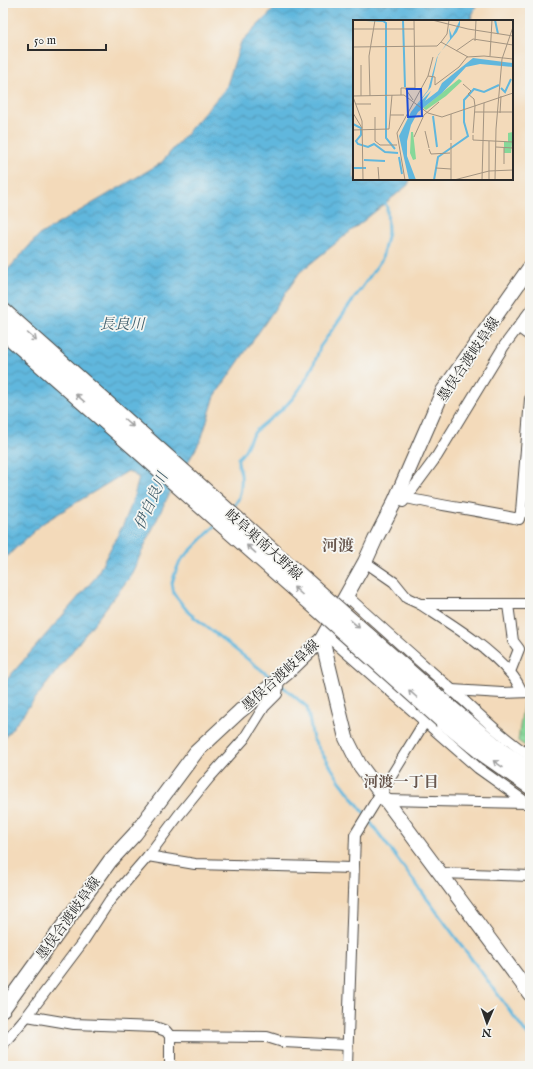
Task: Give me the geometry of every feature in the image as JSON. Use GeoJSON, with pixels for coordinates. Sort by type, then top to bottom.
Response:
{"type":"FeatureCollection","features":[{"type":"Feature","properties":{"kind":"main road","name":"墨俣合渡岐阜線"},"geometry":{"type":"LineString","coordinates":[[3,1009],[110,860],[135,834],[196,752],[240,711],[279,680],[323,636],[365,562],[395,501],[443,391],[530,267]]}},
{"type":"Feature","properties":{"kind":"main road","name":"岐阜巣南大野線"},"geometry":{"type":"LineString","coordinates":[[3,311],[284,570],[447,714],[484,754],[530,786]]}},
{"type":"Feature","properties":{"kind":"main road","name":"岐阜巣南大野線"},"geometry":{"type":"LineString","coordinates":[[3,331],[284,570]]}},
{"type":"Feature","properties":{"kind":"main road"},"geometry":{"type":"LineString","coordinates":[[323,636],[346,738],[359,764],[380,800],[441,873],[530,994]]}},
{"type":"Feature","properties":{"kind":"main road","name":"岐阜巣南大野線"},"geometry":{"type":"LineString","coordinates":[[447,714],[530,771]]}},
{"type":"Feature","properties":{"kind":"street"},"geometry":{"type":"LineString","coordinates":[[375,540],[437,456],[504,346],[530,311]]}},
{"type":"Feature","properties":{"kind":"street"},"geometry":{"type":"LineString","coordinates":[[518,328],[530,336]]}},
{"type":"Feature","properties":{"kind":"street"},"geometry":{"type":"LineString","coordinates":[[406,498],[443,506],[472,509],[519,519],[526,512],[530,398]]}},
{"type":"Feature","properties":{"kind":"street"},"geometry":{"type":"LineString","coordinates":[[365,562],[394,582],[407,598],[420,604],[460,630],[490,653],[510,672],[526,692]]}},
{"type":"Feature","properties":{"kind":"street"},"geometry":{"type":"LineString","coordinates":[[346,595],[482,718],[530,756]]}},
{"type":"Feature","properties":{"kind":"street"},"geometry":{"type":"LineString","coordinates":[[420,604],[530,604]]}},
{"type":"Feature","properties":{"kind":"street"},"geometry":{"type":"LineString","coordinates":[[508,605],[513,641],[519,648],[510,672]]}},
{"type":"Feature","properties":{"kind":"street"},"geometry":{"type":"LineString","coordinates":[[323,636],[478,768],[528,804]]}},
{"type":"Feature","properties":{"kind":"street"},"geometry":{"type":"LineString","coordinates":[[3,1044],[27,1016],[82,942],[110,900],[148,856],[208,778],[244,739],[264,707],[276,694],[279,680]]}},
{"type":"Feature","properties":{"kind":"street"},"geometry":{"type":"LineString","coordinates":[[452,690],[502,693],[526,692]]}},
{"type":"Feature","properties":{"kind":"street"},"geometry":{"type":"LineString","coordinates":[[347,1066],[355,835],[360,825],[380,800],[424,723],[452,690]]}},
{"type":"Feature","properties":{"kind":"street"},"geometry":{"type":"LineString","coordinates":[[380,800],[528,804]]}},
{"type":"Feature","properties":{"kind":"street"},"geometry":{"type":"LineString","coordinates":[[148,856],[195,864],[354,868]]}},
{"type":"Feature","properties":{"kind":"street"},"geometry":{"type":"LineString","coordinates":[[441,873],[530,876]]}},
{"type":"Feature","properties":{"kind":"street"},"geometry":{"type":"LineString","coordinates":[[27,1016],[74,1024],[155,1027],[166,1031],[170,1036],[170,1066]]}},
{"type":"Feature","properties":{"kind":"street"},"geometry":{"type":"LineString","coordinates":[[170,1036],[267,1037],[283,1042],[347,1045]]}},
{"type":"Feature","properties":{"kind":"green space"},"geometry":{"type":"Polygon","coordinates":[[[524,698],[530,698],[530,749],[518,741],[524,698]]]}},
{"type":"Feature","properties":{"kind":"water","name":"長良川"},"geometry":{"type":"Polygon","coordinates":[[[278,3],[477,3],[470,20],[353,20],[353,180],[410,180],[408,185],[300,272],[215,396],[201,440],[168,496],[130,577],[3,740],[3,684],[95,578],[124,523],[132,503],[139,478],[128,471],[43,523],[3,560],[3,275],[39,235],[161,163],[226,88],[241,42],[275,8],[278,3]]]}},
{"type":"Feature","properties":{"kind":"waterway"},"geometry":{"type":"LineString","coordinates":[[232,508],[239,497],[241,488],[241,474],[238,458],[246,449],[254,433],[278,413],[292,399],[304,383],[320,347],[382,259],[388,232],[387,207],[384,200]]}},
{"type":"Feature","properties":{"kind":"waterway"},"geometry":{"type":"LineString","coordinates":[[216,525],[180,561],[172,583],[174,594],[189,613],[273,679]]}},
{"type":"Feature","properties":{"kind":"waterway"},"geometry":{"type":"LineString","coordinates":[[281,685],[307,707],[313,739],[339,780],[365,814]]}},
{"type":"Feature","properties":{"kind":"waterway"},"geometry":{"type":"LineString","coordinates":[[368,819],[530,1038]]}},
{"type":"Feature","properties":{"kind":"district","name":"河渡"},"geometry":{"type":"Point","coordinates":[338,545]}},
{"type":"Feature","properties":{"kind":"district","name":"河渡一丁目"},"geometry":{"type":"Point","coordinates":[401,782]}},
{"type":"Feature","properties":{"kind":"water label","name":"伊自良川"},"geometry":{"type":"Point","coordinates":[151,501]}}]}
